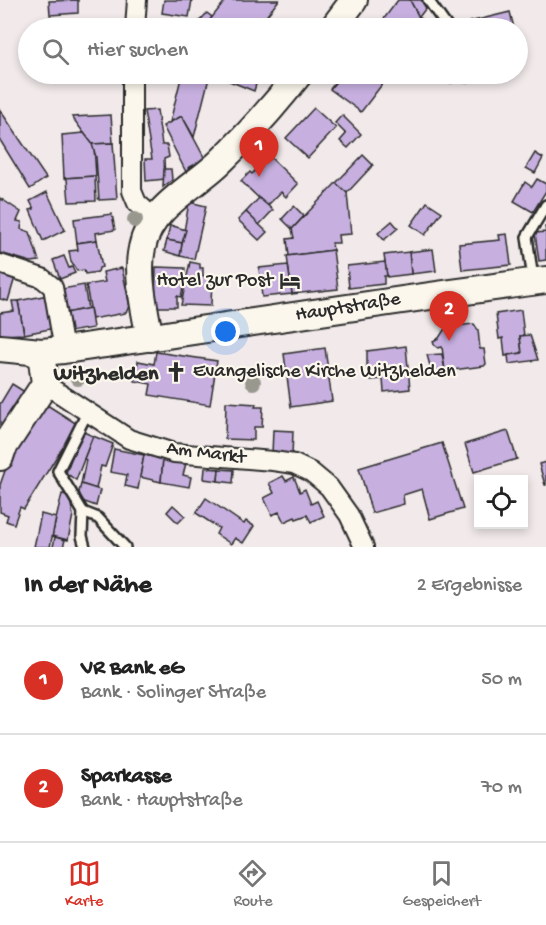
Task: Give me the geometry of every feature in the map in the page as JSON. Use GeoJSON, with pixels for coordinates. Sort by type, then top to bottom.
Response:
{"type":"FeatureCollection","features":[{"type":"Feature","properties":{"kind":"main road"},"geometry":{"type":"LineString","coordinates":[[340,18],[354,0]]}},
{"type":"Feature","properties":{"kind":"main road"},"geometry":{"type":"LineString","coordinates":[[0,348],[52,351],[150,338],[140,261],[148,231],[155,219],[172,200],[218,164],[261,122],[291,84]]}},
{"type":"Feature","properties":{"kind":"main road","name":"Hauptstraße"},"geometry":{"type":"LineString","coordinates":[[150,338],[357,305],[539,281]]}},
{"type":"Feature","properties":{"kind":"main road"},"geometry":{"type":"LineString","coordinates":[[0,457],[3,448],[45,384],[52,351]]}},
{"type":"Feature","properties":{"kind":"street"},"geometry":{"type":"LineString","coordinates":[[136,18],[137,0]]}},
{"type":"Feature","properties":{"kind":"street"},"geometry":{"type":"LineString","coordinates":[[132,84],[132,191],[138,202],[155,219]]}},
{"type":"Feature","properties":{"kind":"street"},"geometry":{"type":"LineString","coordinates":[[0,264],[42,278],[53,287],[52,351]]}},
{"type":"Feature","properties":{"kind":"street","name":"Am Markt"},"geometry":{"type":"LineString","coordinates":[[45,384],[129,439],[174,453],[273,461],[294,464],[311,472],[328,487],[349,515],[364,547]]}},
{"type":"Feature","properties":{"kind":"lane"},"geometry":{"type":"LineString","coordinates":[[429,0],[441,18]]}},
{"type":"Feature","properties":{"kind":"lane"},"geometry":{"type":"LineString","coordinates":[[539,281],[527,237],[546,206]]}},
{"type":"Feature","properties":{"kind":"lane"},"geometry":{"type":"LineString","coordinates":[[86,547],[82,536],[83,512],[58,471],[87,413]]}},
{"type":"Feature","properties":{"kind":"lane"},"geometry":{"type":"LineString","coordinates":[[83,512],[98,518],[125,547]]}},
{"type":"Feature","properties":{"kind":"building"},"geometry":{"type":"Polygon","coordinates":[[[78,0],[78,13],[50,15],[49,1],[78,0]]]}},
{"type":"Feature","properties":{"kind":"building"},"geometry":{"type":"Polygon","coordinates":[[[164,0],[192,0],[189,17],[162,13],[164,0]]]}},
{"type":"Feature","properties":{"kind":"building"},"geometry":{"type":"Polygon","coordinates":[[[226,0],[279,0],[265,18],[211,18],[226,0]]]}},
{"type":"Feature","properties":{"kind":"building"},"geometry":{"type":"Polygon","coordinates":[[[398,0],[410,0],[419,17],[418,18],[384,18],[398,0]]]}},
{"type":"Feature","properties":{"kind":"building"},"geometry":{"type":"Polygon","coordinates":[[[410,0],[422,0],[426,8],[419,17],[410,0]]]}},
{"type":"Feature","properties":{"kind":"building"},"geometry":{"type":"Polygon","coordinates":[[[510,12],[512,18],[485,18],[510,12]]]}},
{"type":"Feature","properties":{"kind":"building"},"geometry":{"type":"Polygon","coordinates":[[[207,13],[212,17],[211,18],[202,18],[207,13]]]}},
{"type":"Feature","properties":{"kind":"building"},"geometry":{"type":"Polygon","coordinates":[[[180,84],[207,84],[194,137],[182,116],[170,122],[180,84]]]}},
{"type":"Feature","properties":{"kind":"building"},"geometry":{"type":"Polygon","coordinates":[[[237,84],[256,84],[254,91],[237,84]]]}},
{"type":"Feature","properties":{"kind":"building"},"geometry":{"type":"Polygon","coordinates":[[[334,84],[382,84],[361,112],[330,89],[334,84]]]}},
{"type":"Feature","properties":{"kind":"building"},"geometry":{"type":"Polygon","coordinates":[[[314,108],[336,128],[308,158],[286,138],[314,108]]]}},
{"type":"Feature","properties":{"kind":"building"},"geometry":{"type":"Polygon","coordinates":[[[0,110],[46,178],[30,189],[0,140],[0,110]]]}},
{"type":"Feature","properties":{"kind":"building"},"geometry":{"type":"Polygon","coordinates":[[[157,110],[162,145],[167,145],[169,157],[164,159],[165,179],[146,181],[145,159],[152,159],[144,111],[157,110]]]}},
{"type":"Feature","properties":{"kind":"building"},"geometry":{"type":"Polygon","coordinates":[[[111,115],[113,143],[92,144],[72,117],[111,115]]]}},
{"type":"Feature","properties":{"kind":"building"},"geometry":{"type":"Polygon","coordinates":[[[342,115],[361,134],[348,148],[340,141],[346,134],[335,123],[342,115]]]}},
{"type":"Feature","properties":{"kind":"building"},"geometry":{"type":"Polygon","coordinates":[[[182,116],[205,159],[188,168],[190,171],[186,172],[163,126],[182,116]]]}},
{"type":"Feature","properties":{"kind":"building"},"geometry":{"type":"Polygon","coordinates":[[[84,133],[94,146],[96,176],[64,178],[62,135],[84,133]]]}},
{"type":"Feature","properties":{"kind":"building"},"geometry":{"type":"Polygon","coordinates":[[[113,143],[117,199],[99,200],[96,157],[92,144],[113,143]]]}},
{"type":"Feature","properties":{"kind":"building"},"geometry":{"type":"Polygon","coordinates":[[[535,153],[543,158],[535,173],[526,168],[535,153]]]}},
{"type":"Feature","properties":{"kind":"building"},"geometry":{"type":"Polygon","coordinates":[[[363,155],[373,165],[347,193],[336,183],[363,155]]]}},
{"type":"Feature","properties":{"kind":"building"},"geometry":{"type":"Polygon","coordinates":[[[269,156],[298,184],[286,197],[281,192],[267,206],[241,181],[250,172],[252,174],[269,156]]]}},
{"type":"Feature","properties":{"kind":"building"},"geometry":{"type":"Polygon","coordinates":[[[164,169],[171,169],[172,180],[163,187],[164,169]]]}},
{"type":"Feature","properties":{"kind":"building"},"geometry":{"type":"Polygon","coordinates":[[[95,176],[96,201],[69,202],[67,179],[64,178],[95,176]]]}},
{"type":"Feature","properties":{"kind":"building"},"geometry":{"type":"Polygon","coordinates":[[[537,179],[546,184],[546,191],[533,212],[514,201],[525,182],[532,187],[537,179]]]}},
{"type":"Feature","properties":{"kind":"building"},"geometry":{"type":"Polygon","coordinates":[[[336,183],[347,193],[351,234],[338,235],[339,243],[332,243],[333,250],[289,256],[287,239],[294,238],[292,229],[336,183]]]}},
{"type":"Feature","properties":{"kind":"building"},"geometry":{"type":"Polygon","coordinates":[[[47,192],[65,230],[43,241],[30,210],[34,209],[30,201],[47,192]]]}},
{"type":"Feature","properties":{"kind":"building"},"geometry":{"type":"Polygon","coordinates":[[[0,198],[21,212],[17,221],[22,222],[21,229],[30,232],[39,261],[31,262],[0,253],[0,198]]]}},
{"type":"Feature","properties":{"kind":"building"},"geometry":{"type":"Polygon","coordinates":[[[259,198],[273,210],[259,225],[246,212],[259,198]]]}},
{"type":"Feature","properties":{"kind":"building"},"geometry":{"type":"Polygon","coordinates":[[[189,202],[206,206],[194,259],[180,256],[189,202]]]}},
{"type":"Feature","properties":{"kind":"building"},"geometry":{"type":"Polygon","coordinates":[[[427,202],[442,212],[425,235],[411,225],[427,202]]]}},
{"type":"Feature","properties":{"kind":"building"},"geometry":{"type":"Polygon","coordinates":[[[294,206],[304,216],[292,229],[282,219],[294,206]]]}},
{"type":"Feature","properties":{"kind":"building"},"geometry":{"type":"Polygon","coordinates":[[[246,212],[267,232],[259,240],[238,220],[246,212]]]}},
{"type":"Feature","properties":{"kind":"building"},"geometry":{"type":"Polygon","coordinates":[[[112,214],[115,230],[96,233],[97,240],[77,243],[74,219],[112,214]]]}},
{"type":"Feature","properties":{"kind":"building"},"geometry":{"type":"Polygon","coordinates":[[[392,221],[398,228],[384,240],[378,233],[392,221]]]}},
{"type":"Feature","properties":{"kind":"building"},"geometry":{"type":"Polygon","coordinates":[[[170,225],[186,230],[182,243],[167,240],[170,225]]]}},
{"type":"Feature","properties":{"kind":"building"},"geometry":{"type":"Polygon","coordinates":[[[546,232],[546,260],[539,261],[535,233],[546,232]]]}},
{"type":"Feature","properties":{"kind":"building"},"geometry":{"type":"Polygon","coordinates":[[[507,234],[511,265],[462,270],[459,244],[500,240],[499,235],[507,234]]]}},
{"type":"Feature","properties":{"kind":"building"},"geometry":{"type":"Polygon","coordinates":[[[97,240],[102,267],[98,272],[85,274],[84,270],[77,271],[71,262],[69,251],[78,250],[77,243],[97,240]]]}},
{"type":"Feature","properties":{"kind":"building"},"geometry":{"type":"Polygon","coordinates":[[[167,240],[182,243],[180,256],[164,251],[167,240]]]}},
{"type":"Feature","properties":{"kind":"building"},"geometry":{"type":"Polygon","coordinates":[[[433,249],[436,271],[411,274],[409,252],[433,249]]]}},
{"type":"Feature","properties":{"kind":"building"},"geometry":{"type":"Polygon","coordinates":[[[333,250],[338,289],[292,294],[287,256],[333,250]]]}},
{"type":"Feature","properties":{"kind":"building"},"geometry":{"type":"Polygon","coordinates":[[[409,252],[411,274],[387,277],[384,255],[409,252]]]}},
{"type":"Feature","properties":{"kind":"building"},"geometry":{"type":"Polygon","coordinates":[[[64,256],[69,268],[72,267],[75,273],[60,279],[53,260],[64,256]]]}},
{"type":"Feature","properties":{"kind":"building"},"geometry":{"type":"Polygon","coordinates":[[[190,262],[200,264],[200,268],[203,268],[203,276],[212,276],[211,306],[181,305],[190,262]]]}},
{"type":"Feature","properties":{"kind":"building"},"geometry":{"type":"Polygon","coordinates":[[[385,262],[387,276],[384,276],[384,284],[349,288],[347,266],[385,262]]]}},
{"type":"Feature","properties":{"kind":"building"},"geometry":{"type":"Polygon","coordinates":[[[288,265],[292,294],[262,297],[259,268],[288,265]]]}},
{"type":"Feature","properties":{"kind":"building"},"geometry":{"type":"Polygon","coordinates":[[[156,267],[185,268],[181,297],[177,296],[177,307],[158,307],[155,304],[156,267]]]}},
{"type":"Feature","properties":{"kind":"building"},"geometry":{"type":"Polygon","coordinates":[[[122,268],[130,307],[125,313],[92,319],[86,285],[105,282],[103,272],[122,268]]]}},
{"type":"Feature","properties":{"kind":"building"},"geometry":{"type":"Polygon","coordinates":[[[0,270],[16,274],[8,301],[0,299],[0,270]]]}},
{"type":"Feature","properties":{"kind":"building"},"geometry":{"type":"Polygon","coordinates":[[[84,285],[88,309],[66,313],[62,289],[84,285]]]}},
{"type":"Feature","properties":{"kind":"building"},"geometry":{"type":"Polygon","coordinates":[[[48,295],[55,328],[24,334],[18,301],[48,295]]]}},
{"type":"Feature","properties":{"kind":"building"},"geometry":{"type":"Polygon","coordinates":[[[12,301],[18,301],[24,334],[0,335],[0,313],[14,311],[12,301]]]}},
{"type":"Feature","properties":{"kind":"building"},"geometry":{"type":"Polygon","coordinates":[[[90,308],[93,328],[69,332],[66,313],[90,308]]]}},
{"type":"Feature","properties":{"kind":"building"},"geometry":{"type":"Polygon","coordinates":[[[521,310],[524,336],[520,336],[522,353],[505,356],[503,338],[499,339],[496,314],[521,310]]]}},
{"type":"Feature","properties":{"kind":"building"},"geometry":{"type":"Polygon","coordinates":[[[474,324],[478,330],[480,349],[484,349],[486,364],[445,371],[442,347],[438,348],[433,341],[439,338],[446,327],[474,324]]]}},
{"type":"Feature","properties":{"kind":"building"},"geometry":{"type":"Polygon","coordinates":[[[530,335],[538,360],[509,364],[508,355],[522,353],[520,336],[530,335]]]}},
{"type":"Feature","properties":{"kind":"building"},"geometry":{"type":"Polygon","coordinates":[[[406,346],[410,389],[384,392],[383,379],[371,380],[367,370],[367,351],[406,346]]]}},
{"type":"Feature","properties":{"kind":"building"},"geometry":{"type":"Polygon","coordinates":[[[325,348],[332,401],[291,407],[284,354],[325,348]]]}},
{"type":"Feature","properties":{"kind":"building","name":"Evangelische Kirche Witzhelden"},"geometry":{"type":"Polygon","coordinates":[[[156,352],[217,361],[210,405],[149,395],[151,384],[135,381],[138,361],[154,364],[156,352]]]}},
{"type":"Feature","properties":{"kind":"building"},"geometry":{"type":"Polygon","coordinates":[[[442,354],[445,371],[432,373],[427,355],[442,354]]]}},
{"type":"Feature","properties":{"kind":"building"},"geometry":{"type":"Polygon","coordinates":[[[12,384],[28,394],[4,428],[0,425],[0,404],[12,384]]]}},
{"type":"Feature","properties":{"kind":"building"},"geometry":{"type":"Polygon","coordinates":[[[226,402],[256,404],[255,407],[263,407],[262,427],[254,427],[254,440],[225,439],[226,402]]]}},
{"type":"Feature","properties":{"kind":"building"},"geometry":{"type":"Polygon","coordinates":[[[44,403],[77,424],[24,509],[20,507],[14,524],[6,521],[8,515],[0,512],[0,485],[13,448],[44,403]]]}},
{"type":"Feature","properties":{"kind":"building"},"geometry":{"type":"Polygon","coordinates":[[[273,430],[293,431],[292,456],[272,454],[273,430]]]}},
{"type":"Feature","properties":{"kind":"building"},"geometry":{"type":"Polygon","coordinates":[[[81,431],[93,436],[76,480],[66,473],[81,431]]]}},
{"type":"Feature","properties":{"kind":"building"},"geometry":{"type":"Polygon","coordinates":[[[508,431],[517,459],[474,472],[465,444],[508,431]]]}},
{"type":"Feature","properties":{"kind":"building"},"geometry":{"type":"Polygon","coordinates":[[[93,436],[113,444],[105,467],[101,466],[96,489],[81,484],[86,460],[84,459],[93,436]]]}},
{"type":"Feature","properties":{"kind":"building"},"geometry":{"type":"Polygon","coordinates":[[[442,443],[463,509],[430,519],[422,489],[403,495],[404,504],[372,513],[359,468],[442,443]]]}},
{"type":"Feature","properties":{"kind":"building"},"geometry":{"type":"Polygon","coordinates":[[[114,449],[144,455],[138,489],[125,486],[127,475],[110,472],[114,449]]]}},
{"type":"Feature","properties":{"kind":"building"},"geometry":{"type":"Polygon","coordinates":[[[144,455],[163,459],[161,482],[140,477],[144,455]]]}},
{"type":"Feature","properties":{"kind":"building"},"geometry":{"type":"Polygon","coordinates":[[[163,459],[186,463],[183,475],[191,477],[189,487],[161,482],[163,459]]]}},
{"type":"Feature","properties":{"kind":"building"},"geometry":{"type":"Polygon","coordinates":[[[546,462],[546,485],[545,485],[539,464],[546,462]]]}},
{"type":"Feature","properties":{"kind":"building"},"geometry":{"type":"Polygon","coordinates":[[[205,468],[219,469],[218,481],[204,479],[205,468]]]}},
{"type":"Feature","properties":{"kind":"building"},"geometry":{"type":"Polygon","coordinates":[[[219,469],[234,470],[233,483],[218,481],[219,469]]]}},
{"type":"Feature","properties":{"kind":"building"},"geometry":{"type":"Polygon","coordinates":[[[283,476],[286,481],[294,477],[300,492],[305,489],[311,504],[317,501],[324,516],[311,522],[307,515],[284,522],[279,512],[272,515],[264,498],[274,493],[269,483],[283,476]]]}},
{"type":"Feature","properties":{"kind":"building"},"geometry":{"type":"Polygon","coordinates":[[[81,484],[100,490],[96,506],[82,501],[79,492],[81,484]]]}},
{"type":"Feature","properties":{"kind":"building"},"geometry":{"type":"Polygon","coordinates":[[[62,494],[69,495],[73,515],[68,540],[52,536],[62,494]]]}},
{"type":"Feature","properties":{"kind":"building"},"geometry":{"type":"Polygon","coordinates":[[[206,498],[244,524],[246,521],[254,526],[243,543],[235,538],[231,544],[216,534],[219,528],[196,513],[206,498]]]}},
{"type":"Feature","properties":{"kind":"building"},"geometry":{"type":"Polygon","coordinates":[[[173,505],[185,516],[178,523],[167,512],[173,505]]]}},
{"type":"Feature","properties":{"kind":"building"},"geometry":{"type":"Polygon","coordinates":[[[41,514],[56,518],[50,547],[34,547],[41,514]]]}},
{"type":"Feature","properties":{"kind":"building"},"geometry":{"type":"Polygon","coordinates":[[[55,537],[65,540],[63,547],[53,547],[55,537]]]}},
{"type":"Feature","properties":{"kind":"place","name":"VR Bank eG"},"geometry":{"type":"Point","coordinates":[259,177]}},
{"type":"Feature","properties":{"kind":"place","name":"Hotel zur Post"},"geometry":{"type":"Point","coordinates":[290,281]}},
{"type":"Feature","properties":{"kind":"place","name":"Sparkasse"},"geometry":{"type":"Point","coordinates":[449,341]}},
{"type":"Feature","properties":{"kind":"place","name":"Evangelische Kirche Witzhelden"},"geometry":{"type":"Point","coordinates":[176,372]}},
{"type":"Feature","properties":{"kind":"district","name":"Witzhelden"},"geometry":{"type":"Point","coordinates":[106,375]}}]}
